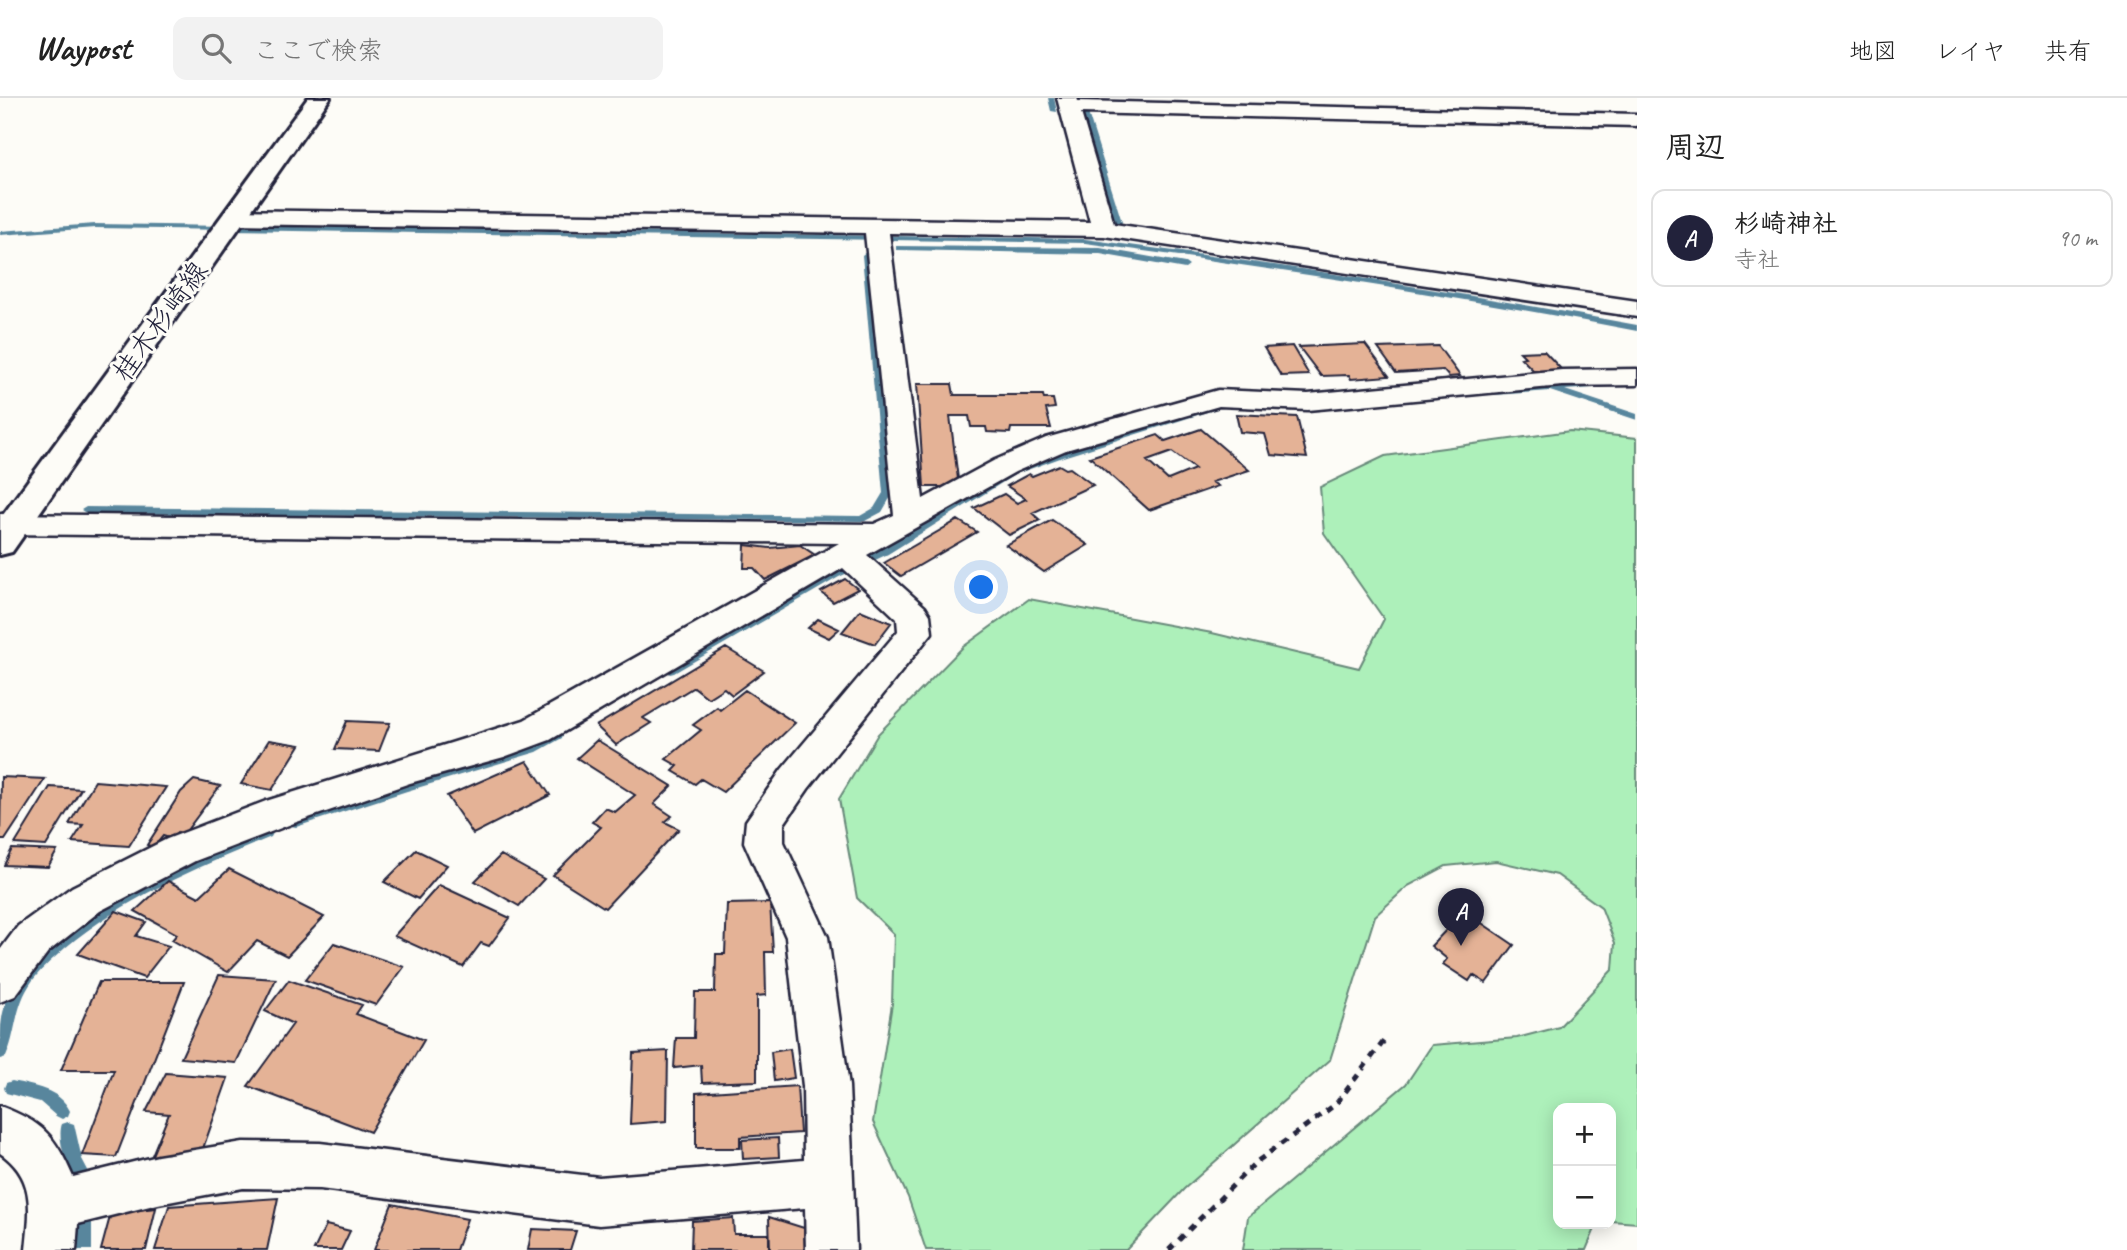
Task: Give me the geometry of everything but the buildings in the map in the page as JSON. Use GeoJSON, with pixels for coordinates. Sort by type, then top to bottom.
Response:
{"type":"FeatureCollection","features":[{"type":"Feature","properties":{"kind":"street","name":"桂木杉崎線"},"geometry":{"type":"LineString","coordinates":[[5,531],[319,98]]}},
{"type":"Feature","properties":{"kind":"street"},"geometry":{"type":"LineString","coordinates":[[1104,229],[1068,103],[1637,120]]}},
{"type":"Feature","properties":{"kind":"street"},"geometry":{"type":"LineString","coordinates":[[234,217],[1104,229],[1637,310]]}},
{"type":"Feature","properties":{"kind":"street"},"geometry":{"type":"LineString","coordinates":[[831,1250],[826,1086],[807,937],[764,842],[765,821],[795,779],[915,633],[913,615],[878,535],[876,225]]}},
{"type":"Feature","properties":{"kind":"street"},"geometry":{"type":"LineString","coordinates":[[0,983],[33,939],[86,899],[181,850],[292,808],[405,770],[491,747],[537,730],[878,535],[1006,466],[1056,444],[1218,398],[1308,402],[1562,378],[1637,377]]}},
{"type":"Feature","properties":{"kind":"street"},"geometry":{"type":"LineString","coordinates":[[5,531],[878,535]]}},
{"type":"Feature","properties":{"kind":"street"},"geometry":{"type":"LineString","coordinates":[[0,1128],[23,1138],[46,1167],[53,1227],[158,1180],[243,1165],[320,1166],[599,1201],[830,1182]]}},
{"type":"Feature","properties":{"kind":"path"},"geometry":{"type":"LineString","coordinates":[[1169,1250],[1255,1163],[1336,1104],[1387,1037]]}},
{"type":"Feature","properties":{"kind":"green space"},"geometry":{"type":"Polygon","coordinates":[[[1570,431],[1637,438],[1637,1223],[1616,1221],[1616,1103],[1553,1103],[1553,1229],[1595,1229],[1586,1250],[1243,1250],[1248,1217],[1406,1084],[1432,1045],[1517,1038],[1559,1027],[1613,969],[1615,943],[1601,907],[1557,875],[1496,861],[1446,866],[1408,886],[1375,916],[1330,1060],[1184,1189],[1126,1250],[926,1250],[908,1197],[873,1122],[892,1004],[894,934],[857,898],[839,799],[878,734],[963,647],[1029,599],[1212,633],[1359,668],[1384,619],[1324,533],[1320,487],[1385,456],[1570,431]]]}},
{"type":"Feature","properties":{"kind":"waterway"},"geometry":{"type":"LineString","coordinates":[[1051,98],[1055,111]]}},
{"type":"Feature","properties":{"kind":"waterway"},"geometry":{"type":"LineString","coordinates":[[1098,112],[1084,111],[1118,222]]}},
{"type":"Feature","properties":{"kind":"waterway"},"geometry":{"type":"LineString","coordinates":[[0,233],[95,226],[1085,241],[1221,259],[1637,328]]}},
{"type":"Feature","properties":{"kind":"waterway"},"geometry":{"type":"LineString","coordinates":[[899,248],[1100,251],[1185,266]]}},
{"type":"Feature","properties":{"kind":"waterway"},"geometry":{"type":"LineString","coordinates":[[86,510],[861,519],[878,510],[888,493],[866,255]]}},
{"type":"Feature","properties":{"kind":"waterway"},"geometry":{"type":"LineString","coordinates":[[1494,392],[1605,385]]}},
{"type":"Feature","properties":{"kind":"waterway"},"geometry":{"type":"LineString","coordinates":[[1554,390],[1637,417]]}},
{"type":"Feature","properties":{"kind":"waterway"},"geometry":{"type":"LineString","coordinates":[[670,670],[835,574],[884,551],[1012,472],[1214,407]]}},
{"type":"Feature","properties":{"kind":"waterway"},"geometry":{"type":"LineString","coordinates":[[296,822],[405,786],[532,749],[557,735]]}},
{"type":"Feature","properties":{"kind":"waterway"},"geometry":{"type":"LineString","coordinates":[[0,1052],[10,1010],[24,980],[38,963],[77,929],[127,896],[154,882],[266,833]]}},
{"type":"Feature","properties":{"kind":"waterway"},"geometry":{"type":"LineString","coordinates":[[12,1088],[44,1096],[62,1111]]}},
{"type":"Feature","properties":{"kind":"waterway"},"geometry":{"type":"LineString","coordinates":[[68,1130],[74,1161],[84,1178]]}},
{"type":"Feature","properties":{"kind":"waterway"},"geometry":{"type":"LineString","coordinates":[[83,1218],[83,1250]]}},
{"type":"Feature","properties":{"kind":"place","name":"杉崎神社"},"geometry":{"type":"Point","coordinates":[1461,946]}}]}
